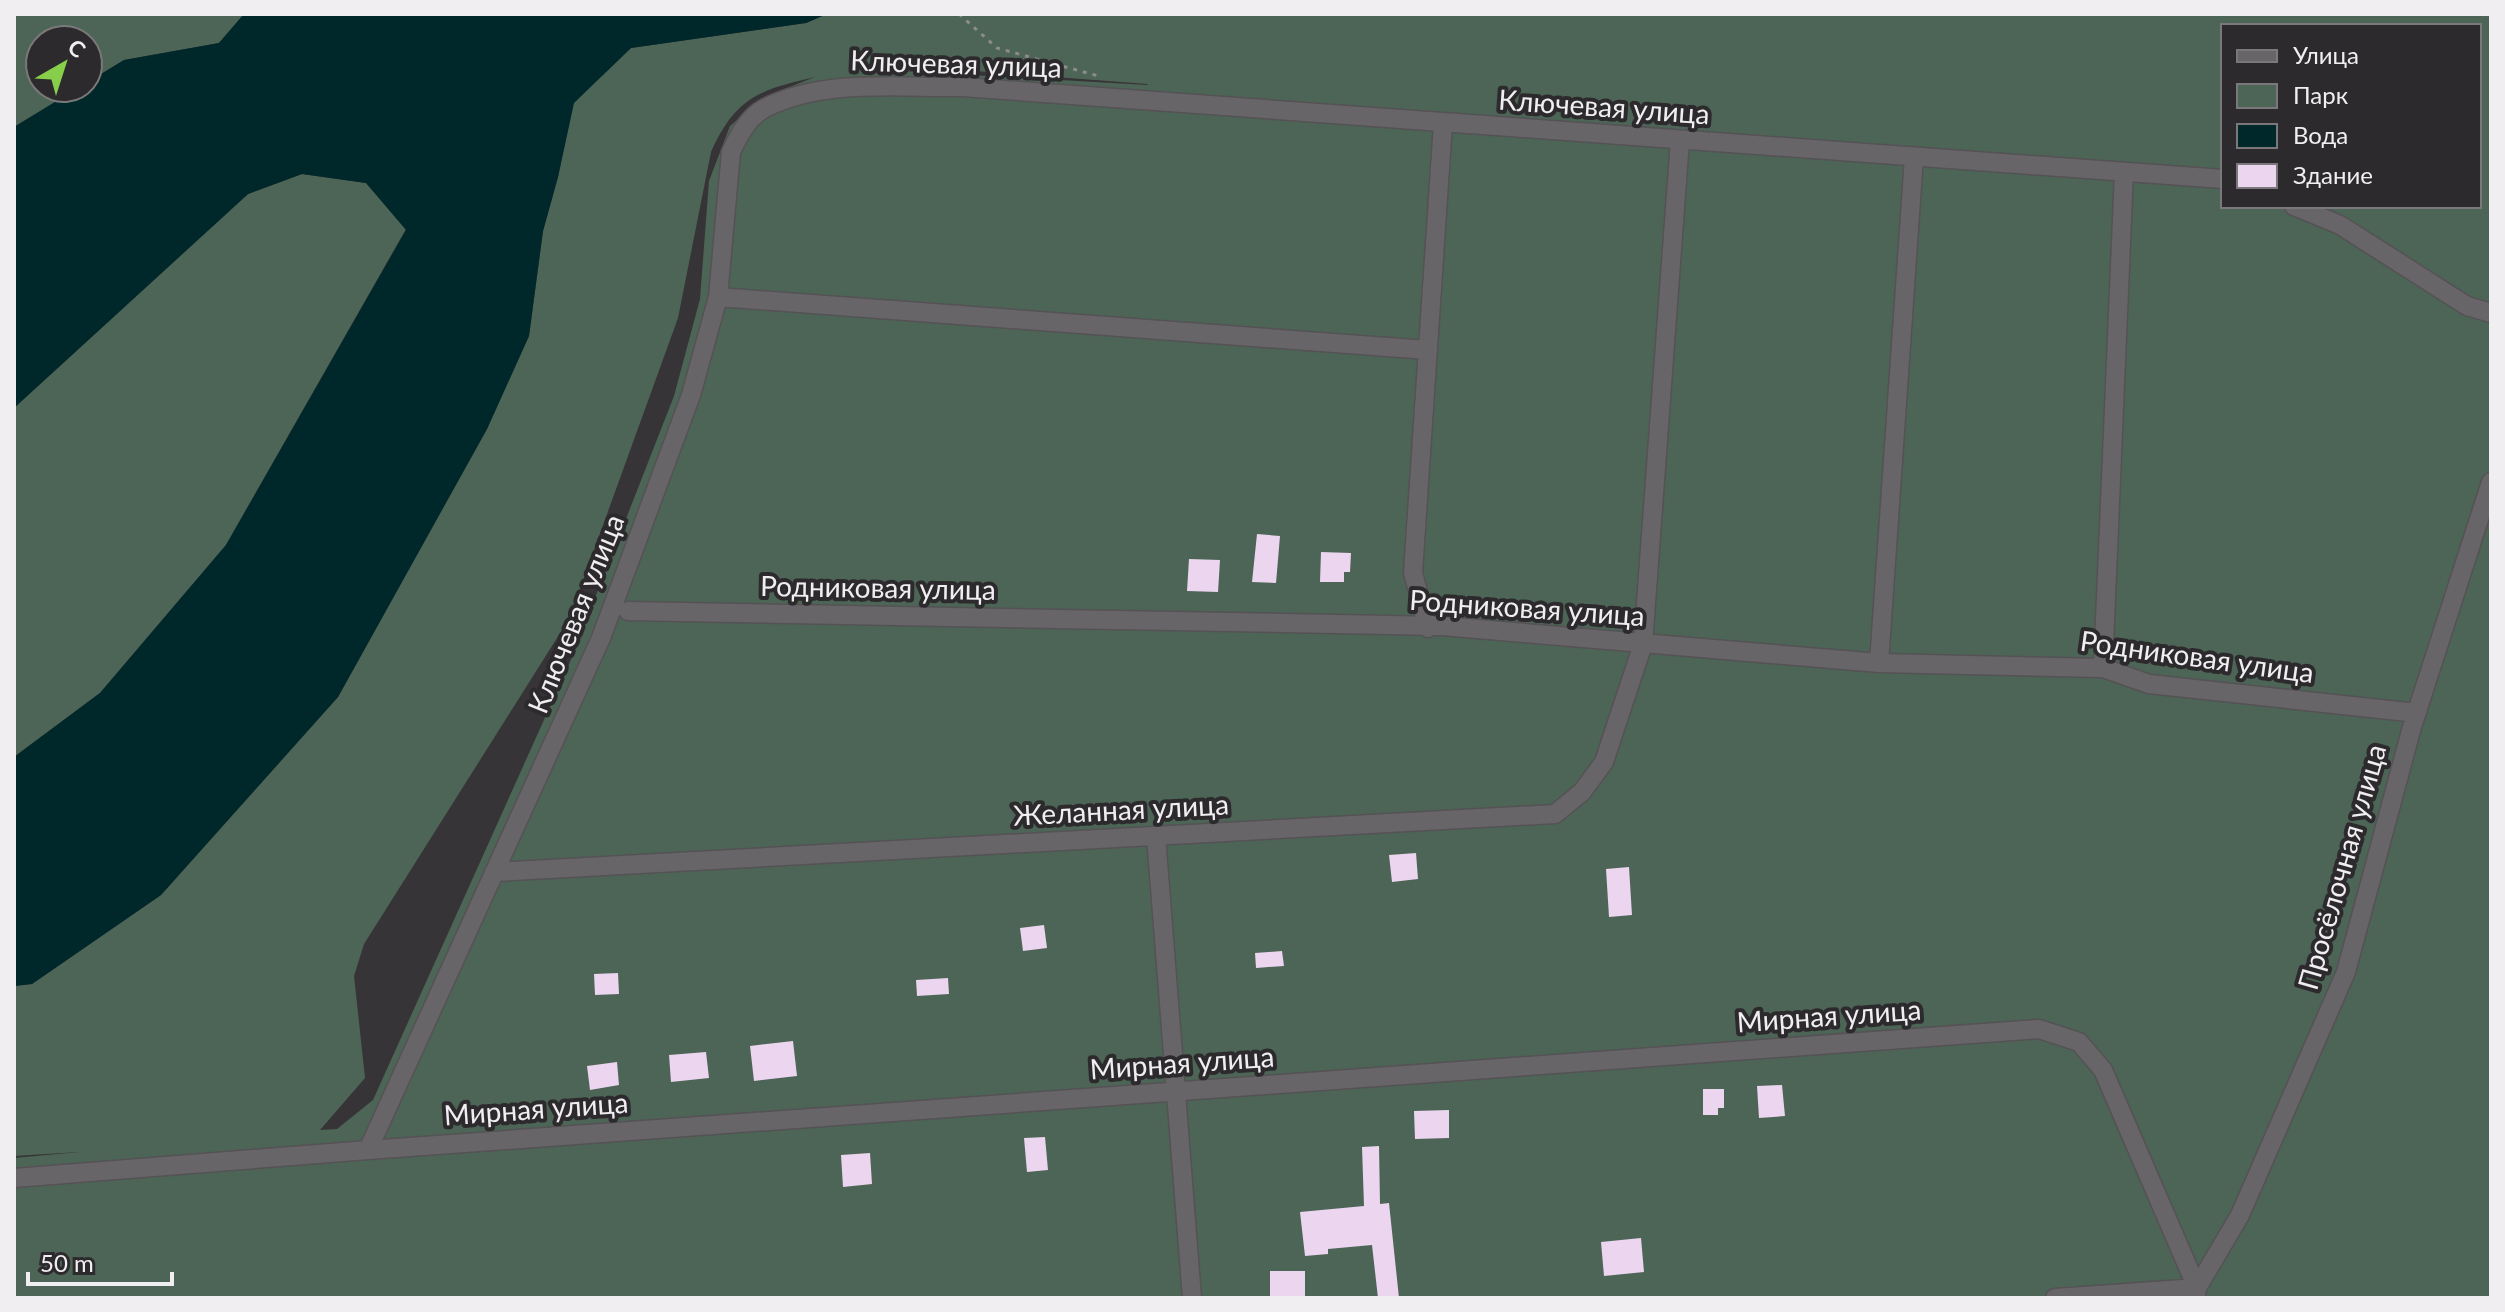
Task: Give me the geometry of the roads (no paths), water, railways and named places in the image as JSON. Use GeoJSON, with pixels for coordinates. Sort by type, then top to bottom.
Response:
{"type":"FeatureCollection","features":[{"type":"Feature","properties":{"kind":"street","name":"Ключевая улица"},"geometry":{"type":"LineString","coordinates":[[368,1150],[601,638],[691,395],[718,297],[731,152],[741,130],[764,109],[823,89],[963,87],[2221,179]]}},
{"type":"Feature","properties":{"kind":"street"},"geometry":{"type":"LineString","coordinates":[[1428,628],[1413,573],[1443,123]]}},
{"type":"Feature","properties":{"kind":"street","name":"Желанная улица"},"geometry":{"type":"LineString","coordinates":[[494,872],[1555,814],[1582,792],[1604,762],[1643,644],[1680,140]]}},
{"type":"Feature","properties":{"kind":"street"},"geometry":{"type":"LineString","coordinates":[[1879,663],[1914,157]]}},
{"type":"Feature","properties":{"kind":"street"},"geometry":{"type":"LineString","coordinates":[[2103,668],[2124,172]]}},
{"type":"Feature","properties":{"kind":"street"},"geometry":{"type":"LineString","coordinates":[[2299,208],[2340,225],[2467,306],[2491,313]]}},
{"type":"Feature","properties":{"kind":"street"},"geometry":{"type":"LineString","coordinates":[[718,297],[1428,350]]}},
{"type":"Feature","properties":{"kind":"street","name":"Просёлочная улица"},"geometry":{"type":"LineString","coordinates":[[2196,1293],[2240,1215],[2346,972],[2417,713],[2491,482]]}},
{"type":"Feature","properties":{"kind":"street","name":"Родниковая улица"},"geometry":{"type":"LineString","coordinates":[[628,611],[1442,626],[1879,663],[2103,668],[2149,684],[2417,713]]}},
{"type":"Feature","properties":{"kind":"street"},"geometry":{"type":"LineString","coordinates":[[1156,836],[1192,1298]]}},
{"type":"Feature","properties":{"kind":"street","name":"Мирная улица"},"geometry":{"type":"LineString","coordinates":[[14,1178],[2039,1029],[2079,1042],[2103,1070],[2196,1293]]}},
{"type":"Feature","properties":{"kind":"street"},"geometry":{"type":"LineString","coordinates":[[2055,1298],[2196,1293]]}},
{"type":"Feature","properties":{"kind":"water"},"geometry":{"type":"Polygon","coordinates":[[[244,14],[827,14],[806,23],[631,48],[574,103],[543,231],[529,336],[487,429],[338,697],[161,895],[32,984],[14,986],[14,757],[100,693],[226,545],[406,230],[366,183],[302,174],[248,194],[14,408],[14,127],[52,104],[104,104],[104,72],[124,60],[219,43],[244,14]]]}}]}
